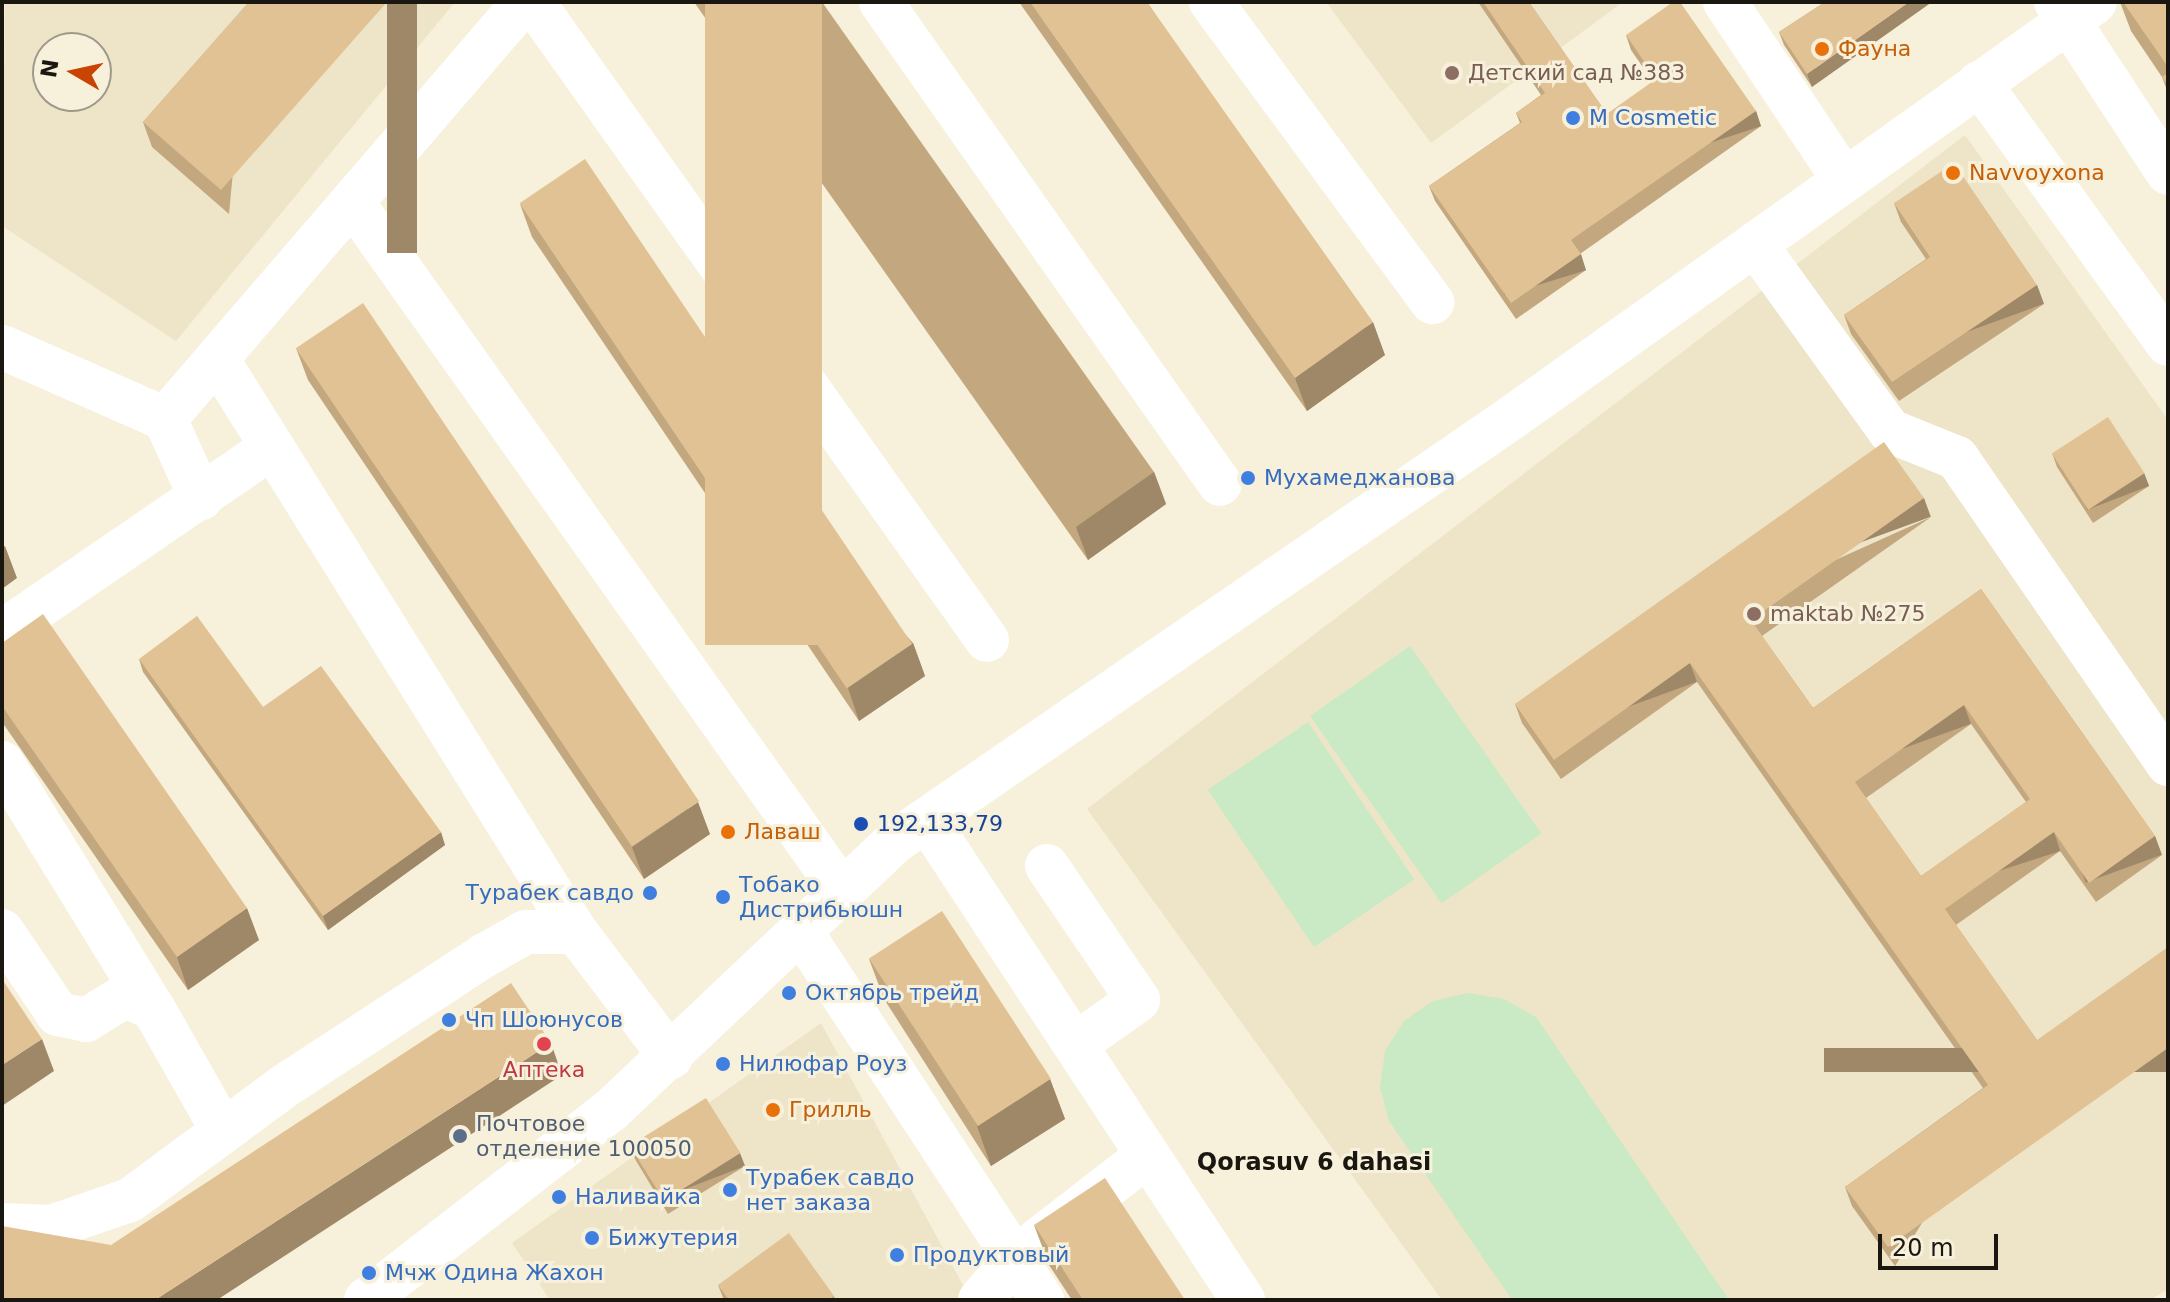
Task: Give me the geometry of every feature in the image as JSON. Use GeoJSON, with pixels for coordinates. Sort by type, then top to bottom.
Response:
{"type":"FeatureCollection","features":[{"type":"Feature","properties":{"kind":"street"},"geometry":{"type":"LineString","coordinates":[[165,419],[219,362],[524,2]]}},
{"type":"Feature","properties":{"kind":"street"},"geometry":{"type":"LineString","coordinates":[[533,2],[987,640]]}},
{"type":"Feature","properties":{"kind":"street"},"geometry":{"type":"LineString","coordinates":[[881,2],[1220,484]]}},
{"type":"Feature","properties":{"kind":"street"},"geometry":{"type":"LineString","coordinates":[[1211,2],[1432,302]]}},
{"type":"Feature","properties":{"kind":"street"},"geometry":{"type":"LineString","coordinates":[[1725,2],[1844,180]]}},
{"type":"Feature","properties":{"kind":"street"},"geometry":{"type":"LineString","coordinates":[[366,1300],[671,1057],[802,933],[840,888],[927,820],[1755,244],[1979,83],[2073,8],[2168,173]]}},
{"type":"Feature","properties":{"kind":"street"},"geometry":{"type":"LineString","coordinates":[[1979,83],[2168,344]]}},
{"type":"Feature","properties":{"kind":"street"},"geometry":{"type":"LineString","coordinates":[[353,203],[840,888]]}},
{"type":"Feature","properties":{"kind":"street"},"geometry":{"type":"LineString","coordinates":[[1755,244],[1890,431],[1957,458],[2168,764]]}},
{"type":"Feature","properties":{"kind":"street"},"geometry":{"type":"LineString","coordinates":[[2,347],[165,419],[201,498]]}},
{"type":"Feature","properties":{"kind":"street"},"geometry":{"type":"LineString","coordinates":[[219,362],[576,932],[671,1057]]}},
{"type":"Feature","properties":{"kind":"street"},"geometry":{"type":"LineString","coordinates":[[2,632],[272,447]]}},
{"type":"Feature","properties":{"kind":"street"},"geometry":{"type":"LineString","coordinates":[[2,763],[153,1008],[223,1131]]}},
{"type":"Feature","properties":{"kind":"street"},"geometry":{"type":"LineString","coordinates":[[927,820],[1243,1300]]}},
{"type":"Feature","properties":{"kind":"street"},"geometry":{"type":"LineString","coordinates":[[1047,866],[1138,1000],[1075,1045]]}},
{"type":"Feature","properties":{"kind":"street"},"geometry":{"type":"LineString","coordinates":[[2,931],[58,1014],[86,1020],[125,996],[153,1008]]}},
{"type":"Feature","properties":{"kind":"street"},"geometry":{"type":"LineString","coordinates":[[2,1225],[51,1227],[130,1200],[223,1131],[485,955],[526,932],[576,932]]}},
{"type":"Feature","properties":{"kind":"street"},"geometry":{"type":"LineString","coordinates":[[802,933],[1042,1300]]}},
{"type":"Feature","properties":{"kind":"street"},"geometry":{"type":"LineString","coordinates":[[980,1300],[1015,1258],[1148,1155]]}},
{"type":"Feature","properties":{"kind":"shaded area"},"geometry":{"type":"Polygon","coordinates":[[[5,2],[455,2],[176,341],[2,226],[5,2]]]}},
{"type":"Feature","properties":{"kind":"shaded area","name":"Детский сад №383"},"geometry":{"type":"Polygon","coordinates":[[[1326,2],[1623,2],[1431,143],[1326,2]]]}},
{"type":"Feature","properties":{"kind":"shaded area","name":"maktab №275"},"geometry":{"type":"Polygon","coordinates":[[[1965,135],[2168,420],[2168,1289],[2150,1300],[1442,1300],[1087,809],[1965,135]]]}},
{"type":"Feature","properties":{"kind":"shaded area"},"geometry":{"type":"Polygon","coordinates":[[[821,1023],[971,1300],[550,1300],[512,1243],[821,1023]]]}},
{"type":"Feature","properties":{"kind":"green space"},"geometry":{"type":"Polygon","coordinates":[[[1410,646],[1541,834],[1441,904],[1310,716],[1410,646]]]}},
{"type":"Feature","properties":{"kind":"green space"},"geometry":{"type":"Polygon","coordinates":[[[1308,722],[1414,880],[1314,947],[1208,790],[1308,722]]]}},
{"type":"Feature","properties":{"kind":"green space"},"geometry":{"type":"Polygon","coordinates":[[[1468,993],[1504,999],[1536,1017],[1729,1300],[1512,1300],[1389,1121],[1380,1087],[1385,1051],[1404,1021],[1433,1001],[1468,993]]]}},
{"type":"Feature","properties":{"kind":"building"},"geometry":{"type":"Polygon","coordinates":[[[249,2],[387,2],[221,190],[143,122],[249,2]]]}},
{"type":"Feature","properties":{"kind":"building"},"geometry":{"type":"Polygon","coordinates":[[[705,2],[822,2],[822,645],[705,645],[705,2]]]}},
{"type":"Feature","properties":{"kind":"building"},"geometry":{"type":"Polygon","coordinates":[[[1030,2],[1147,2],[1373,322],[1295,378],[1030,2]]]}},
{"type":"Feature","properties":{"kind":"building"},"geometry":{"type":"Polygon","coordinates":[[[1483,2],[1529,2],[1607,114],[1656,79],[1626,35],[1673,2],[1680,2],[1756,111],[1571,240],[1581,254],[1511,303],[1429,186],[1522,122],[1516,113],[1545,93],[1483,2]]]}},
{"type":"Feature","properties":{"kind":"building"},"geometry":{"type":"Polygon","coordinates":[[[1825,2],[1909,2],[1807,74],[1779,32],[1825,2]]]}},
{"type":"Feature","properties":{"kind":"building"},"geometry":{"type":"Polygon","coordinates":[[[2123,2],[2168,2],[2168,67],[2123,2]]]}},
{"type":"Feature","properties":{"kind":"building"},"geometry":{"type":"Polygon","coordinates":[[[585,159],[912,644],[847,688],[520,203],[585,159]]]}},
{"type":"Feature","properties":{"kind":"building"},"geometry":{"type":"Polygon","coordinates":[[[1954,163],[2037,285],[1892,382],[1844,315],[1930,257],[1894,203],[1954,163]]]}},
{"type":"Feature","properties":{"kind":"building"},"geometry":{"type":"Polygon","coordinates":[[[363,303],[699,801],[632,847],[296,348],[363,303]]]}},
{"type":"Feature","properties":{"kind":"building"},"geometry":{"type":"Polygon","coordinates":[[[2108,417],[2144,473],[2088,510],[2052,453],[2108,417]]]}},
{"type":"Feature","properties":{"kind":"building"},"geometry":{"type":"Polygon","coordinates":[[[1884,442],[1924,498],[1751,620],[1813,708],[1981,589],[2155,836],[2089,883],[2054,832],[1945,909],[2037,1040],[2168,947],[2168,1048],[1888,1247],[1845,1187],[1988,1085],[1690,663],[1554,760],[1515,704],[1884,442]],[[1964,705],[1855,782],[1921,876],[2030,799],[1964,705]]]}},
{"type":"Feature","properties":{"kind":"building"},"geometry":{"type":"Polygon","coordinates":[[[43,614],[247,908],[177,957],[2,706],[2,643],[43,614]]]}},
{"type":"Feature","properties":{"kind":"building"},"geometry":{"type":"Polygon","coordinates":[[[197,616],[263,707],[321,666],[441,832],[323,916],[139,659],[197,616]]]}},
{"type":"Feature","properties":{"kind":"building"},"geometry":{"type":"Polygon","coordinates":[[[942,911],[1051,1079],[978,1126],[869,958],[942,911]]]}},
{"type":"Feature","properties":{"kind":"building"},"geometry":{"type":"Polygon","coordinates":[[[2,979],[42,1039],[2,1065],[2,979]]]}},
{"type":"Feature","properties":{"kind":"building"},"geometry":{"type":"Polygon","coordinates":[[[511,983],[551,1043],[155,1300],[2,1300],[2,1226],[111,1245],[511,983]]]}},
{"type":"Feature","properties":{"kind":"building"},"geometry":{"type":"Polygon","coordinates":[[[706,1098],[740,1153],[664,1201],[630,1146],[706,1098]]]}},
{"type":"Feature","properties":{"kind":"building"},"geometry":{"type":"Polygon","coordinates":[[[1105,1178],[1185,1300],[1083,1300],[1034,1225],[1105,1178]]]}},
{"type":"Feature","properties":{"kind":"building"},"geometry":{"type":"Polygon","coordinates":[[[789,1233],[834,1296],[828,1300],[729,1300],[718,1285],[789,1233]]]}},
{"type":"Feature","properties":{"kind":"place","name":"Фауна"},"geometry":{"type":"Point","coordinates":[1822,49]}},
{"type":"Feature","properties":{"kind":"place","name":"Детский сад №383"},"geometry":{"type":"Point","coordinates":[1452,73]}},
{"type":"Feature","properties":{"kind":"place","name":"M Cosmetic"},"geometry":{"type":"Point","coordinates":[1573,118]}},
{"type":"Feature","properties":{"kind":"place","name":"Navvoyxona"},"geometry":{"type":"Point","coordinates":[1953,173]}},
{"type":"Feature","properties":{"kind":"place","name":"Мухамеджанова"},"geometry":{"type":"Point","coordinates":[1248,478]}},
{"type":"Feature","properties":{"kind":"place","name":"maktab №275"},"geometry":{"type":"Point","coordinates":[1754,614]}},
{"type":"Feature","properties":{"kind":"place","name":"192,133,79"},"geometry":{"type":"Point","coordinates":[861,824]}},
{"type":"Feature","properties":{"kind":"place","name":"Лаваш"},"geometry":{"type":"Point","coordinates":[728,832]}},
{"type":"Feature","properties":{"kind":"place","name":"Турабек савдо"},"geometry":{"type":"Point","coordinates":[650,893]}},
{"type":"Feature","properties":{"kind":"place","name":"Тобако Дистрибьюшн"},"geometry":{"type":"Point","coordinates":[723,897]}},
{"type":"Feature","properties":{"kind":"place","name":"Октябрь трейд"},"geometry":{"type":"Point","coordinates":[789,993]}},
{"type":"Feature","properties":{"kind":"place","name":"Чп Шоюнусов"},"geometry":{"type":"Point","coordinates":[449,1020]}},
{"type":"Feature","properties":{"kind":"place","name":"Аптека"},"geometry":{"type":"Point","coordinates":[544,1044]}},
{"type":"Feature","properties":{"kind":"place","name":"Нилюфар Роуз"},"geometry":{"type":"Point","coordinates":[723,1064]}},
{"type":"Feature","properties":{"kind":"place","name":"Грилль"},"geometry":{"type":"Point","coordinates":[773,1110]}},
{"type":"Feature","properties":{"kind":"place","name":"Почтовое отделение 100050"},"geometry":{"type":"Point","coordinates":[460,1136]}},
{"type":"Feature","properties":{"kind":"place","name":"Турабек савдо нет заказа"},"geometry":{"type":"Point","coordinates":[730,1190]}},
{"type":"Feature","properties":{"kind":"place","name":"Наливайка"},"geometry":{"type":"Point","coordinates":[559,1197]}},
{"type":"Feature","properties":{"kind":"place","name":"Бижутерия"},"geometry":{"type":"Point","coordinates":[592,1238]}},
{"type":"Feature","properties":{"kind":"place","name":"Продуктовый"},"geometry":{"type":"Point","coordinates":[897,1255]}},
{"type":"Feature","properties":{"kind":"place","name":"Мчж Одина Жахон"},"geometry":{"type":"Point","coordinates":[369,1273]}},
{"type":"Feature","properties":{"kind":"district","name":"Qorasuv 6 dahasi"},"geometry":{"type":"Point","coordinates":[1314,1163]}}]}
